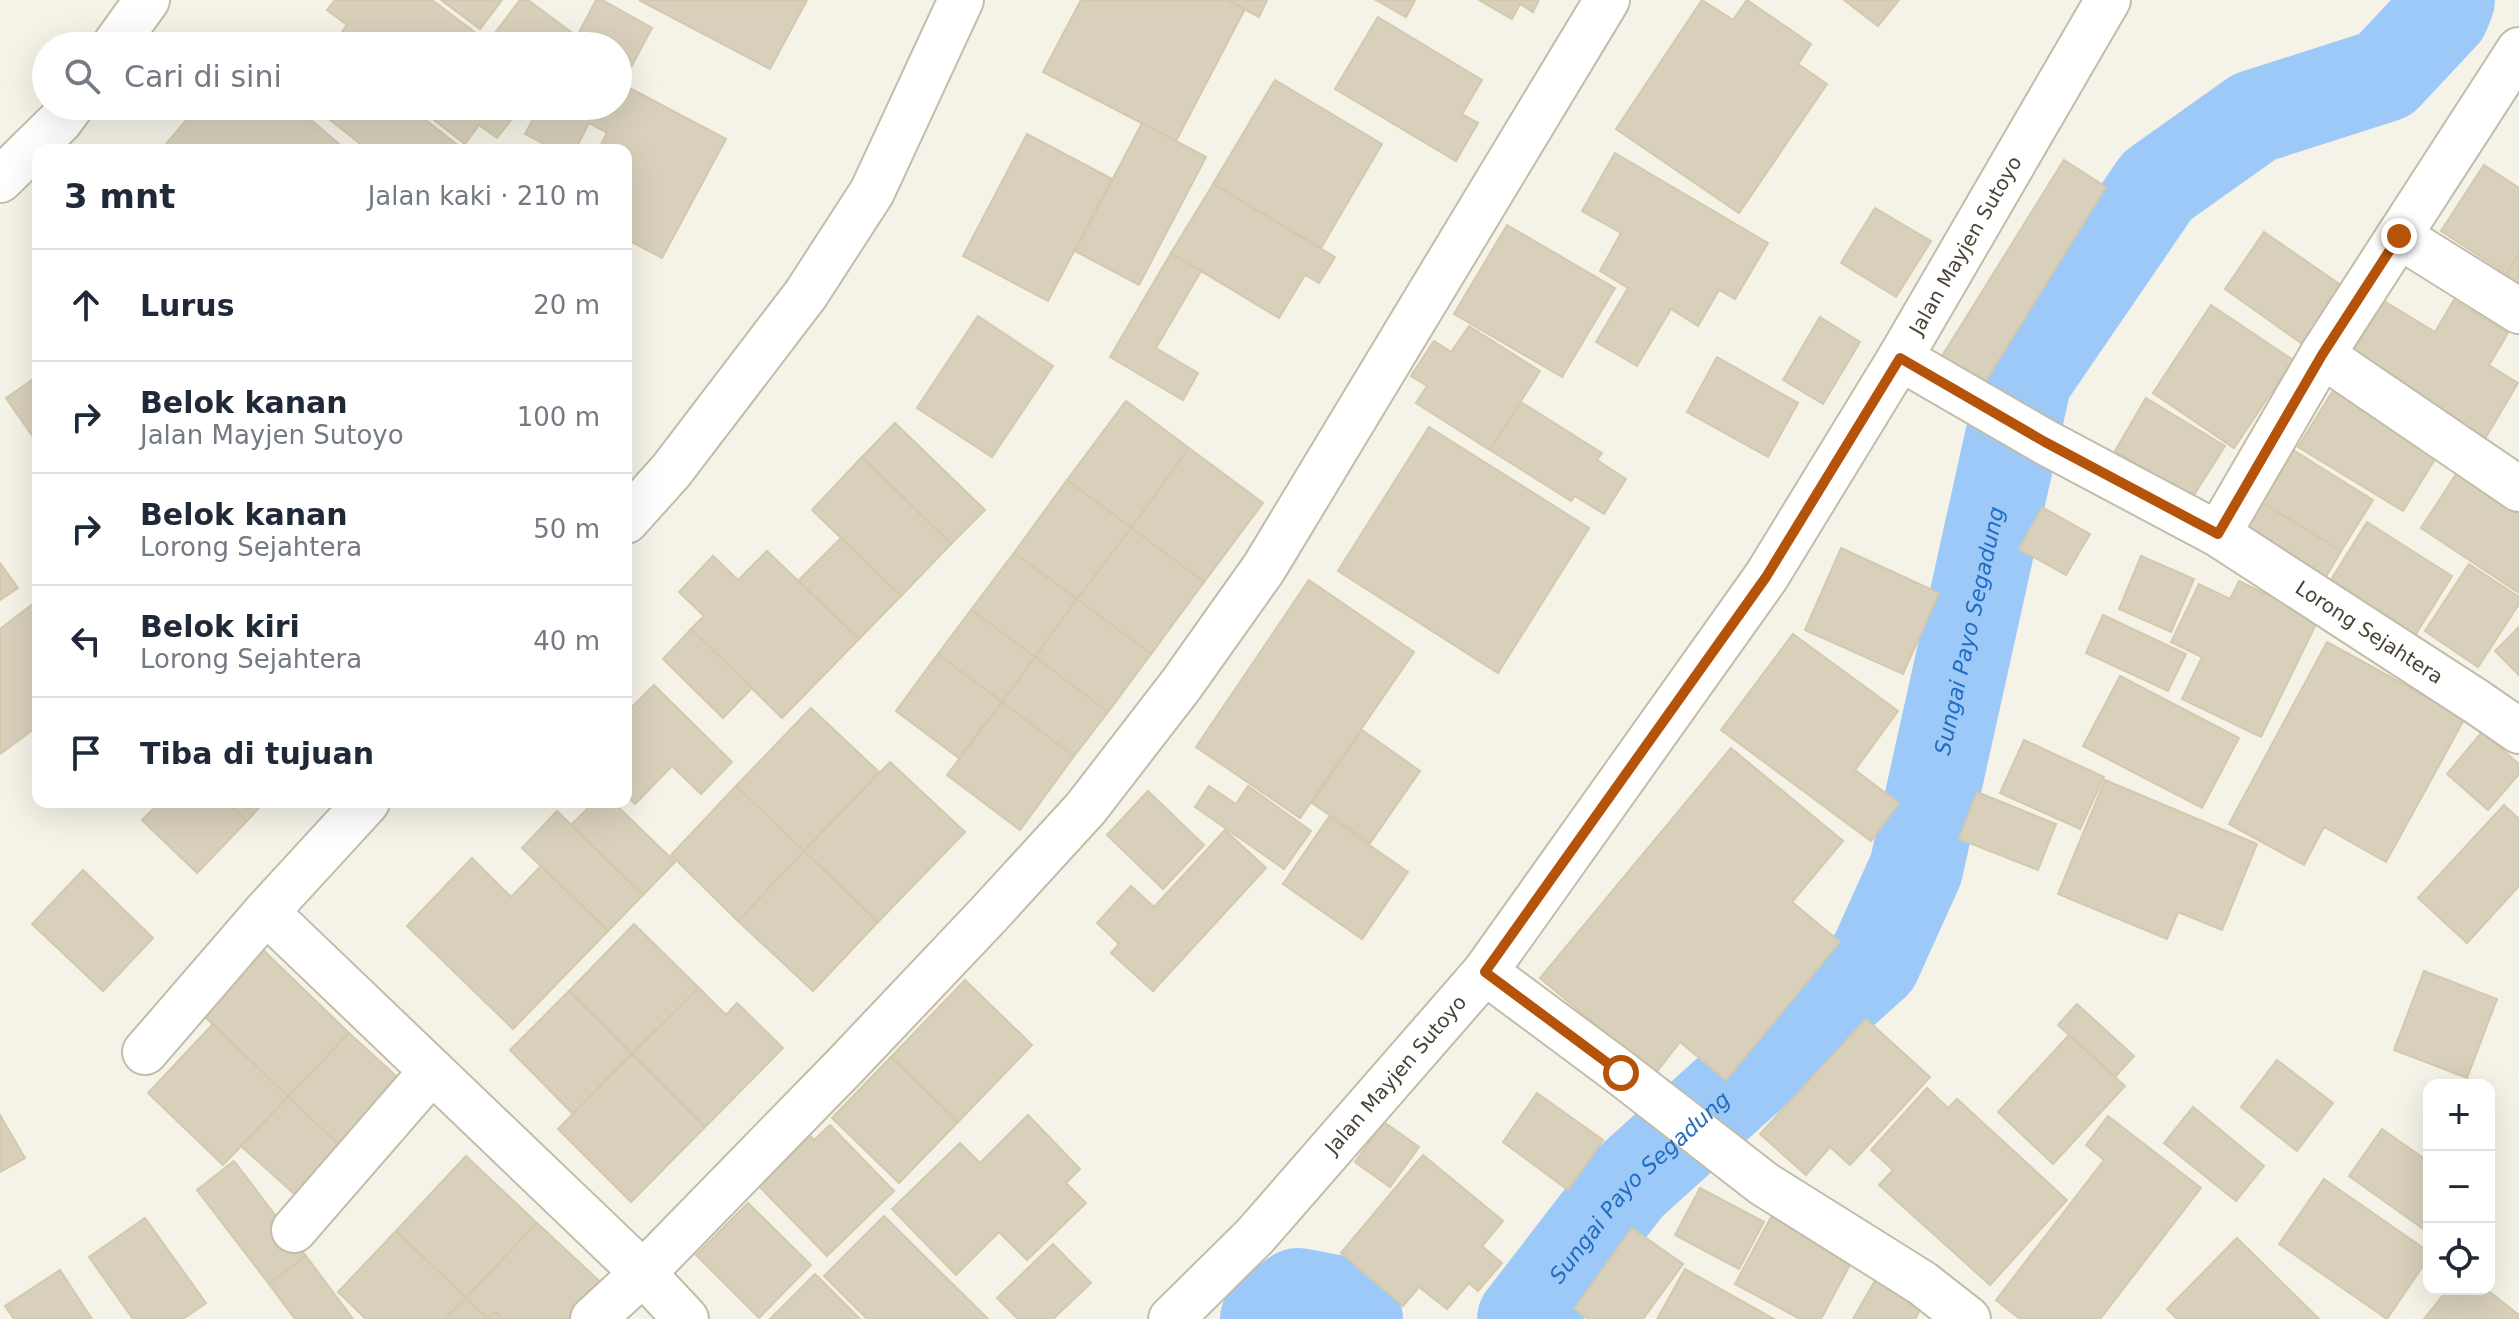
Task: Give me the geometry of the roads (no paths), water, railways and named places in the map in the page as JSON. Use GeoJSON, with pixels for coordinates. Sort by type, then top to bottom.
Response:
{"type":"FeatureCollection","features":[{"type":"Feature","properties":{"kind":"street"},"geometry":{"type":"LineString","coordinates":[[124,32],[147,0]]}},
{"type":"Feature","properties":{"kind":"street"},"geometry":{"type":"LineString","coordinates":[[632,514],[671,471],[806,294],[872,192],[961,0]]}},
{"type":"Feature","properties":{"kind":"street"},"geometry":{"type":"LineString","coordinates":[[593,1319],[643,1273],[855,1055],[1075,820],[1181,685],[1264,568],[1607,0]]}},
{"type":"Feature","properties":{"kind":"street","name":"Jalan Mayjen Sutoyo"},"geometry":{"type":"LineString","coordinates":[[1171,1319],[1255,1236],[1485,972],[1766,577],[1900,358],[2108,0]]}},
{"type":"Feature","properties":{"kind":"street"},"geometry":{"type":"LineString","coordinates":[[2218,534],[2322,355],[2519,50]]}},
{"type":"Feature","properties":{"kind":"street"},"geometry":{"type":"LineString","coordinates":[[37,144],[61,120]]}},
{"type":"Feature","properties":{"kind":"street"},"geometry":{"type":"LineString","coordinates":[[0,180],[32,149]]}},
{"type":"Feature","properties":{"kind":"street"},"geometry":{"type":"LineString","coordinates":[[2399,236],[2519,311]]}},
{"type":"Feature","properties":{"kind":"street"},"geometry":{"type":"LineString","coordinates":[[2322,355],[2519,489]]}},
{"type":"Feature","properties":{"kind":"street","name":"Lorong Sejahtera"},"geometry":{"type":"LineString","coordinates":[[1900,358],[2045,442],[2218,534],[2519,731]]}},
{"type":"Feature","properties":{"kind":"street"},"geometry":{"type":"LineString","coordinates":[[145,1052],[266,912],[361,808]]}},
{"type":"Feature","properties":{"kind":"street"},"geometry":{"type":"LineString","coordinates":[[266,912],[643,1273],[686,1319]]}},
{"type":"Feature","properties":{"kind":"street"},"geometry":{"type":"LineString","coordinates":[[1485,972],[1764,1184],[1922,1283],[1968,1319]]}},
{"type":"Feature","properties":{"kind":"street"},"geometry":{"type":"LineString","coordinates":[[294,1230],[432,1071]]}},
{"type":"Feature","properties":{"kind":"waterway","name":"Sungai Payo Segadung"},"geometry":{"type":"LineString","coordinates":[[1524,1319],[1628,1184],[1874,962],[1916,869],[2025,379],[2157,186],[2254,117],[2385,75],[2443,13],[2448,0]]}},
{"type":"Feature","properties":{"kind":"waterway","name":"Sungai Payo Segadung"},"geometry":{"type":"LineString","coordinates":[[1267,1319],[1298,1295],[1335,1302],[1356,1319]]}}]}
